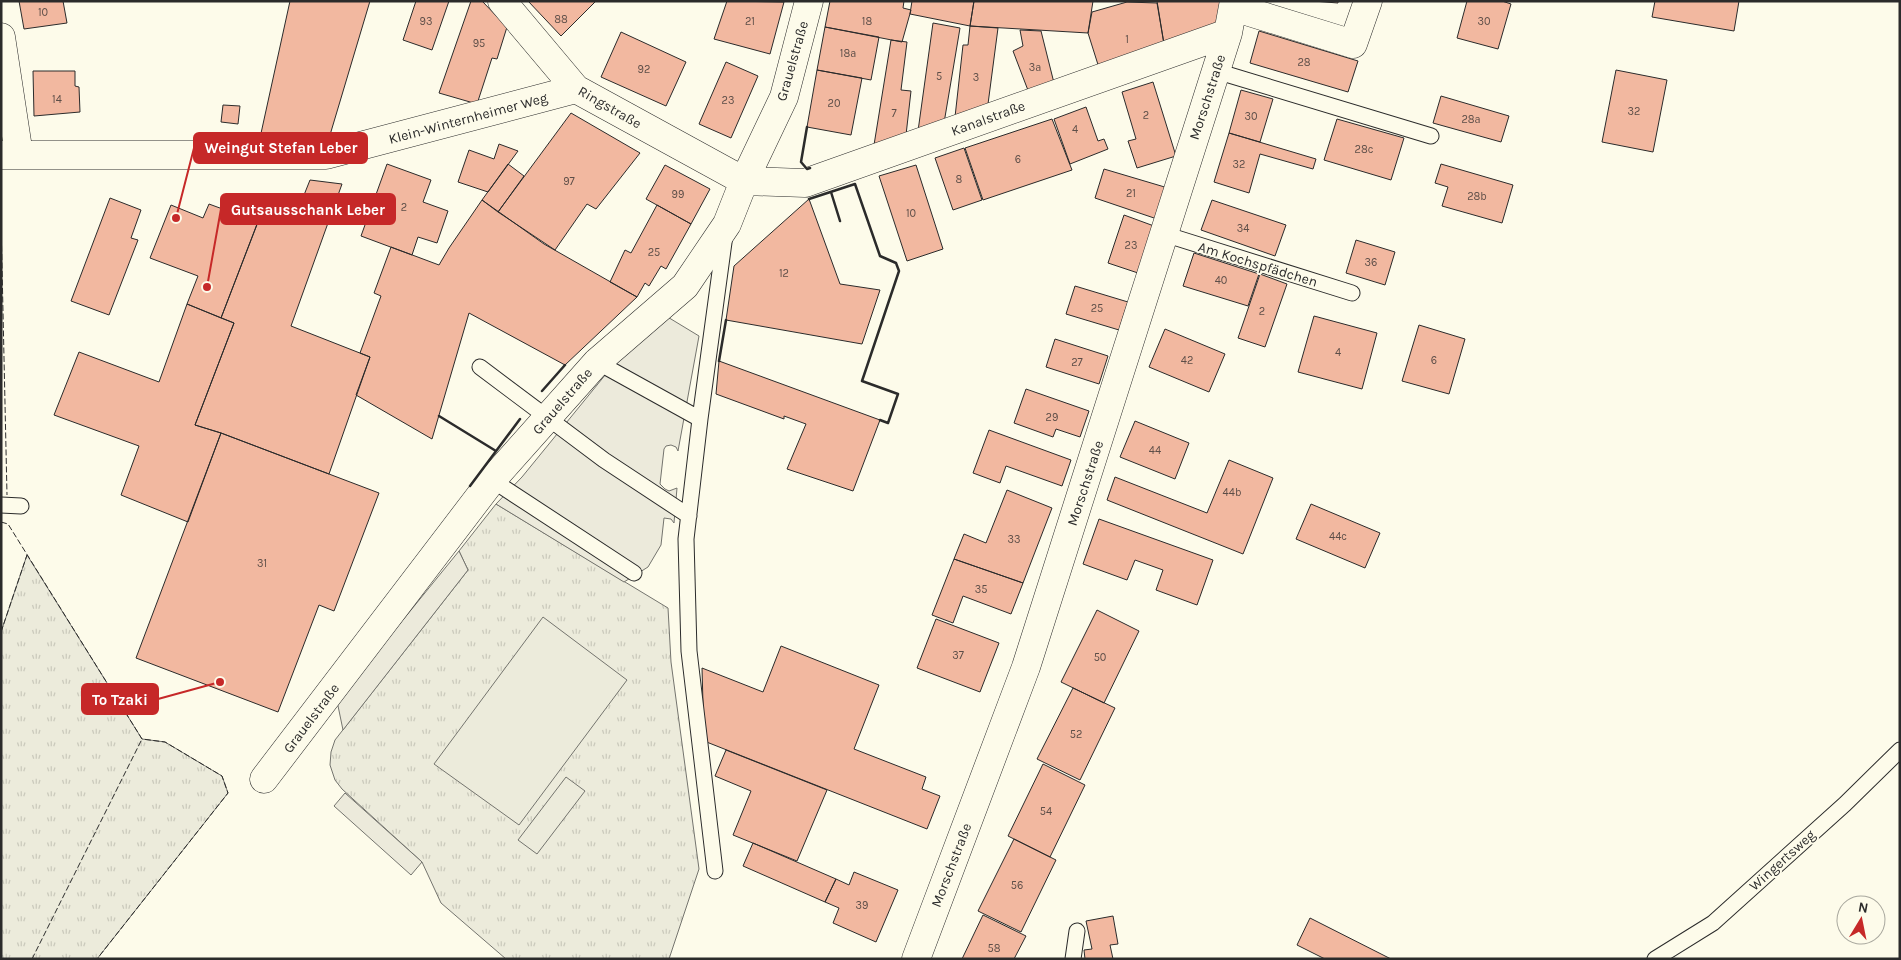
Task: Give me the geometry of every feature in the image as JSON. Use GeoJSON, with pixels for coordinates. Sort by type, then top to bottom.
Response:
{"type":"FeatureCollection","features":[{"type":"Feature","properties":{"kind":"street","name":"Ringstraße"},"geometry":{"type":"LineString","coordinates":[[502,1],[576,90],[744,181]]}},
{"type":"Feature","properties":{"kind":"street","name":"Grauelstraße"},"geometry":{"type":"LineString","coordinates":[[264,780],[492,480],[597,362],[685,286],[727,224],[744,181],[784,97],[809,1]]}},
{"type":"Feature","properties":{"kind":"street"},"geometry":{"type":"LineString","coordinates":[[1232,14],[1353,44],[1368,1]]}},
{"type":"Feature","properties":{"kind":"street","name":"Kanalstraße"},"geometry":{"type":"LineString","coordinates":[[744,181],[805,183],[1232,14]]}},
{"type":"Feature","properties":{"kind":"street","name":"Morschstraße"},"geometry":{"type":"LineString","coordinates":[[916,959],[1026,667],[1216,71],[1232,14]]}},
{"type":"Feature","properties":{"kind":"street"},"geometry":{"type":"LineString","coordinates":[[1,38],[10,155]]}},
{"type":"Feature","properties":{"kind":"street","name":"Klein-Winternheimer Weg"},"geometry":{"type":"LineString","coordinates":[[10,155],[326,156],[576,90]]}},
{"type":"Feature","properties":{"kind":"lane"},"geometry":{"type":"LineString","coordinates":[[1216,71],[1431,136]]}},
{"type":"Feature","properties":{"kind":"lane"},"geometry":{"type":"LineString","coordinates":[[715,871],[689,651],[686,539],[727,224]]}},
{"type":"Feature","properties":{"kind":"lane","name":"Am Kochspfädchen"},"geometry":{"type":"LineString","coordinates":[[1164,234],[1352,293]]}},
{"type":"Feature","properties":{"kind":"lane"},"geometry":{"type":"LineString","coordinates":[[597,362],[700,420]]}},
{"type":"Feature","properties":{"kind":"lane"},"geometry":{"type":"LineString","coordinates":[[480,367],[604,460],[689,516]]}},
{"type":"Feature","properties":{"kind":"lane"},"geometry":{"type":"LineString","coordinates":[[492,480],[634,573]]}},
{"type":"Feature","properties":{"kind":"lane"},"geometry":{"type":"LineString","coordinates":[[1,505],[21,506]]}},
{"type":"Feature","properties":{"kind":"lane","name":"Wingertsweg"},"geometry":{"type":"LineString","coordinates":[[1655,959],[1713,922],[1845,804],[1900,750]]}},
{"type":"Feature","properties":{"kind":"lane"},"geometry":{"type":"LineString","coordinates":[[1073,959],[1077,931]]}},
{"type":"Feature","properties":{"kind":"green space"},"geometry":{"type":"Polygon","coordinates":[[[496,504],[668,608],[671,662],[699,869],[669,959],[506,959],[441,903],[422,862],[342,789],[335,780],[330,765],[331,752],[335,740],[468,570],[459,551],[496,504]]]}},
{"type":"Feature","properties":{"kind":"green space"},"geometry":{"type":"Polygon","coordinates":[[[27,555],[142,739],[165,742],[222,776],[228,793],[97,959],[1,959],[1,632],[27,555]]]}},
{"type":"Feature","properties":{"kind":"green space"},"geometry":{"type":"Polygon","coordinates":[[[543,617],[627,680],[519,825],[434,764],[543,617]]]}},
{"type":"Feature","properties":{"kind":"green space"},"geometry":{"type":"Polygon","coordinates":[[[566,777],[585,791],[537,854],[518,840],[566,777]]]}},
{"type":"Feature","properties":{"kind":"shaded area"},"geometry":{"type":"Polygon","coordinates":[[[666,316],[699,336],[678,451],[676,447],[671,445],[666,446],[664,449],[660,484],[669,491],[677,488],[674,523],[671,519],[664,518],[661,545],[648,567],[624,582],[496,504],[522,477],[615,363],[666,316]]]}},
{"type":"Feature","properties":{"kind":"shaded area"},"geometry":{"type":"Polygon","coordinates":[[[459,551],[468,570],[343,730],[337,701],[459,551]]]}},
{"type":"Feature","properties":{"kind":"shaded area"},"geometry":{"type":"Polygon","coordinates":[[[345,793],[422,862],[411,875],[334,806],[345,793]]]}},
{"type":"Feature","properties":{"kind":"building"},"geometry":{"type":"Polygon","coordinates":[[[19,1],[63,1],[67,23],[24,29],[19,1]]]}},
{"type":"Feature","properties":{"kind":"building"},"geometry":{"type":"Polygon","coordinates":[[[290,1],[370,1],[327,145],[258,147],[290,1]]]}},
{"type":"Feature","properties":{"kind":"building"},"geometry":{"type":"Polygon","coordinates":[[[416,1],[449,1],[432,50],[403,40],[416,1]]]}},
{"type":"Feature","properties":{"kind":"building"},"geometry":{"type":"Polygon","coordinates":[[[471,1],[482,1],[507,27],[497,59],[492,58],[477,104],[439,93],[471,1]]]}},
{"type":"Feature","properties":{"kind":"building"},"geometry":{"type":"Polygon","coordinates":[[[528,1],[596,1],[561,36],[528,1]]]}},
{"type":"Feature","properties":{"kind":"building"},"geometry":{"type":"Polygon","coordinates":[[[727,1],[784,2],[770,54],[714,39],[727,1]]]}},
{"type":"Feature","properties":{"kind":"building"},"geometry":{"type":"Polygon","coordinates":[[[830,1],[904,1],[903,8],[911,10],[902,42],[825,27],[830,1]]]}},
{"type":"Feature","properties":{"kind":"building"},"geometry":{"type":"Polygon","coordinates":[[[912,1],[974,1],[970,26],[910,14],[912,1]]]}},
{"type":"Feature","properties":{"kind":"building"},"geometry":{"type":"Polygon","coordinates":[[[974,1],[1093,1],[1088,33],[970,26],[974,1]]]}},
{"type":"Feature","properties":{"kind":"building"},"geometry":{"type":"Polygon","coordinates":[[[1157,1],[1221,1],[1217,28],[1164,44],[1157,1]]]}},
{"type":"Feature","properties":{"kind":"building"},"geometry":{"type":"Polygon","coordinates":[[[1313,1],[1338,1],[1338,3],[1313,1]]]}},
{"type":"Feature","properties":{"kind":"building"},"geometry":{"type":"Polygon","coordinates":[[[1467,1],[1502,1],[1511,4],[1498,49],[1457,38],[1467,1]]]}},
{"type":"Feature","properties":{"kind":"building"},"geometry":{"type":"Polygon","coordinates":[[[1655,1],[1739,1],[1734,31],[1652,17],[1655,1]]]}},
{"type":"Feature","properties":{"kind":"building"},"geometry":{"type":"Polygon","coordinates":[[[1127,2],[1157,3],[1164,44],[1100,71],[1088,33],[1092,12],[1127,2]]]}},
{"type":"Feature","properties":{"kind":"building"},"geometry":{"type":"Polygon","coordinates":[[[933,23],[960,28],[944,123],[918,131],[933,23]]]}},
{"type":"Feature","properties":{"kind":"building"},"geometry":{"type":"Polygon","coordinates":[[[970,26],[998,28],[988,104],[955,117],[963,45],[968,45],[970,26]]]}},
{"type":"Feature","properties":{"kind":"building"},"geometry":{"type":"Polygon","coordinates":[[[825,27],[879,37],[871,80],[817,70],[825,27]]]}},
{"type":"Feature","properties":{"kind":"building"},"geometry":{"type":"Polygon","coordinates":[[[1020,30],[1041,31],[1054,83],[1029,93],[1013,51],[1023,46],[1020,30]]]}},
{"type":"Feature","properties":{"kind":"building"},"geometry":{"type":"Polygon","coordinates":[[[1259,31],[1358,61],[1348,92],[1250,63],[1259,31]]]}},
{"type":"Feature","properties":{"kind":"building"},"geometry":{"type":"Polygon","coordinates":[[[621,32],[686,62],[666,106],[601,77],[621,32]]]}},
{"type":"Feature","properties":{"kind":"building"},"geometry":{"type":"Polygon","coordinates":[[[891,40],[907,42],[901,90],[911,91],[906,135],[874,145],[891,40]]]}},
{"type":"Feature","properties":{"kind":"building"},"geometry":{"type":"Polygon","coordinates":[[[726,62],[758,76],[731,138],[699,124],[726,62]]]}},
{"type":"Feature","properties":{"kind":"building"},"geometry":{"type":"Polygon","coordinates":[[[817,70],[862,78],[851,135],[807,127],[817,70]]]}},
{"type":"Feature","properties":{"kind":"building"},"geometry":{"type":"Polygon","coordinates":[[[1616,70],[1667,80],[1653,152],[1602,142],[1616,70]]]}},
{"type":"Feature","properties":{"kind":"building"},"geometry":{"type":"Polygon","coordinates":[[[33,71],[75,71],[75,86],[79,87],[80,112],[34,116],[33,71]]]}},
{"type":"Feature","properties":{"kind":"building"},"geometry":{"type":"Polygon","coordinates":[[[1153,82],[1176,156],[1137,168],[1128,141],[1136,139],[1122,92],[1153,82]]]}},
{"type":"Feature","properties":{"kind":"building"},"geometry":{"type":"Polygon","coordinates":[[[1241,90],[1273,99],[1260,142],[1229,133],[1241,90]]]}},
{"type":"Feature","properties":{"kind":"building"},"geometry":{"type":"Polygon","coordinates":[[[1441,96],[1509,116],[1501,142],[1433,123],[1441,96]]]}},
{"type":"Feature","properties":{"kind":"building"},"geometry":{"type":"Polygon","coordinates":[[[223,105],[240,106],[238,124],[221,122],[223,105]]]}},
{"type":"Feature","properties":{"kind":"building"},"geometry":{"type":"Polygon","coordinates":[[[1086,107],[1098,141],[1104,139],[1108,149],[1070,164],[1054,119],[1086,107]]]}},
{"type":"Feature","properties":{"kind":"building"},"geometry":{"type":"Polygon","coordinates":[[[571,113],[640,153],[596,209],[587,204],[555,250],[498,212],[571,113]]]}},
{"type":"Feature","properties":{"kind":"building"},"geometry":{"type":"Polygon","coordinates":[[[1052,119],[1072,170],[983,200],[965,148],[1052,119]]]}},
{"type":"Feature","properties":{"kind":"building"},"geometry":{"type":"Polygon","coordinates":[[[1337,119],[1404,138],[1391,180],[1324,160],[1337,119]]]}},
{"type":"Feature","properties":{"kind":"building"},"geometry":{"type":"Polygon","coordinates":[[[1229,133],[1316,159],[1313,169],[1260,154],[1249,193],[1214,182],[1229,133]]]}},
{"type":"Feature","properties":{"kind":"building"},"geometry":{"type":"Polygon","coordinates":[[[499,144],[518,151],[488,192],[458,182],[469,150],[494,159],[499,144]]]}},
{"type":"Feature","properties":{"kind":"building"},"geometry":{"type":"Polygon","coordinates":[[[964,148],[982,200],[953,210],[935,158],[964,148]]]}},
{"type":"Feature","properties":{"kind":"building"},"geometry":{"type":"Polygon","coordinates":[[[387,164],[431,180],[423,202],[448,211],[437,243],[418,237],[412,255],[361,236],[387,164]]]}},
{"type":"Feature","properties":{"kind":"building"},"geometry":{"type":"Polygon","coordinates":[[[508,164],[524,176],[498,212],[482,200],[508,164]]]}},
{"type":"Feature","properties":{"kind":"building"},"geometry":{"type":"Polygon","coordinates":[[[1441,164],[1513,185],[1502,223],[1442,206],[1448,187],[1435,183],[1441,164]]]}},
{"type":"Feature","properties":{"kind":"building"},"geometry":{"type":"Polygon","coordinates":[[[665,165],[710,189],[691,224],[646,199],[665,165]]]}},
{"type":"Feature","properties":{"kind":"building"},"geometry":{"type":"Polygon","coordinates":[[[916,165],[943,249],[907,261],[879,176],[916,165]]]}},
{"type":"Feature","properties":{"kind":"building"},"geometry":{"type":"Polygon","coordinates":[[[1104,169],[1168,188],[1157,219],[1095,198],[1104,169]]]}},
{"type":"Feature","properties":{"kind":"building"},"geometry":{"type":"Polygon","coordinates":[[[310,180],[342,184],[291,326],[370,357],[329,474],[195,425],[234,323],[221,318],[262,211],[271,207],[296,215],[310,180]]]}},
{"type":"Feature","properties":{"kind":"building"},"geometry":{"type":"Polygon","coordinates":[[[110,198],[141,210],[131,238],[138,240],[109,315],[71,301],[110,198]]]}},
{"type":"Feature","properties":{"kind":"building"},"geometry":{"type":"Polygon","coordinates":[[[809,199],[840,284],[880,290],[862,344],[726,320],[734,266],[809,199]]]}},
{"type":"Feature","properties":{"kind":"building"},"geometry":{"type":"Polygon","coordinates":[[[482,200],[544,244],[637,297],[565,365],[469,313],[432,439],[356,395],[370,357],[360,353],[381,296],[374,293],[391,247],[439,265],[482,200]]]}},
{"type":"Feature","properties":{"kind":"building"},"geometry":{"type":"Polygon","coordinates":[[[1212,200],[1286,225],[1275,256],[1201,230],[1212,200]]]}},
{"type":"Feature","properties":{"kind":"building"},"geometry":{"type":"Polygon","coordinates":[[[209,204],[258,222],[221,318],[187,304],[198,276],[150,258],[171,205],[203,218],[209,204]]]}},
{"type":"Feature","properties":{"kind":"building"},"geometry":{"type":"Polygon","coordinates":[[[657,205],[691,224],[666,269],[661,266],[649,286],[645,283],[637,297],[610,282],[625,250],[631,253],[657,205]]]}},
{"type":"Feature","properties":{"kind":"building"},"geometry":{"type":"Polygon","coordinates":[[[1124,215],[1154,226],[1138,273],[1108,263],[1124,215]]]}},
{"type":"Feature","properties":{"kind":"building"},"geometry":{"type":"Polygon","coordinates":[[[1356,240],[1395,252],[1385,285],[1346,273],[1356,240]]]}},
{"type":"Feature","properties":{"kind":"building"},"geometry":{"type":"Polygon","coordinates":[[[1194,253],[1259,274],[1248,306],[1183,286],[1194,253]]]}},
{"type":"Feature","properties":{"kind":"building"},"geometry":{"type":"Polygon","coordinates":[[[1260,274],[1287,284],[1265,347],[1238,338],[1260,274]]]}},
{"type":"Feature","properties":{"kind":"building"},"geometry":{"type":"Polygon","coordinates":[[[1075,286],[1128,302],[1119,330],[1066,314],[1075,286]]]}},
{"type":"Feature","properties":{"kind":"building"},"geometry":{"type":"Polygon","coordinates":[[[187,304],[234,323],[195,425],[221,433],[188,522],[121,495],[139,446],[54,415],[79,352],[159,382],[187,304]]]}},
{"type":"Feature","properties":{"kind":"building"},"geometry":{"type":"Polygon","coordinates":[[[1314,316],[1377,333],[1362,389],[1298,372],[1314,316]]]}},
{"type":"Feature","properties":{"kind":"building"},"geometry":{"type":"Polygon","coordinates":[[[1419,325],[1465,339],[1449,394],[1402,381],[1419,325]]]}},
{"type":"Feature","properties":{"kind":"building"},"geometry":{"type":"Polygon","coordinates":[[[1165,329],[1225,354],[1209,392],[1149,367],[1165,329]]]}},
{"type":"Feature","properties":{"kind":"building"},"geometry":{"type":"Polygon","coordinates":[[[1055,339],[1108,356],[1099,384],[1046,367],[1055,339]]]}},
{"type":"Feature","properties":{"kind":"building"},"geometry":{"type":"Polygon","coordinates":[[[719,361],[880,420],[853,491],[787,469],[806,424],[784,416],[784,419],[716,394],[719,361]]]}},
{"type":"Feature","properties":{"kind":"building"},"geometry":{"type":"Polygon","coordinates":[[[1026,389],[1089,411],[1080,437],[1056,429],[1053,437],[1014,423],[1026,389]]]}},
{"type":"Feature","properties":{"kind":"building"},"geometry":{"type":"Polygon","coordinates":[[[1135,421],[1189,443],[1175,479],[1120,457],[1135,421]]]}},
{"type":"Feature","properties":{"kind":"building"},"geometry":{"type":"Polygon","coordinates":[[[989,430],[1071,460],[1062,486],[1006,466],[1000,483],[973,473],[989,430]]]}},
{"type":"Feature","properties":{"kind":"building"},"geometry":{"type":"Polygon","coordinates":[[[221,433],[379,493],[334,611],[319,605],[278,712],[136,658],[221,433]]]}},
{"type":"Feature","properties":{"kind":"building"},"geometry":{"type":"Polygon","coordinates":[[[1229,460],[1273,478],[1243,554],[1107,500],[1115,477],[1207,513],[1229,460]]]}},
{"type":"Feature","properties":{"kind":"building"},"geometry":{"type":"Polygon","coordinates":[[[1007,490],[1052,508],[1023,583],[954,559],[964,534],[986,543],[1007,490]]]}},
{"type":"Feature","properties":{"kind":"building"},"geometry":{"type":"Polygon","coordinates":[[[1311,504],[1380,533],[1365,568],[1296,539],[1311,504]]]}},
{"type":"Feature","properties":{"kind":"building"},"geometry":{"type":"Polygon","coordinates":[[[1099,519],[1213,560],[1197,605],[1156,590],[1163,570],[1135,560],[1127,580],[1083,564],[1099,519]]]}},
{"type":"Feature","properties":{"kind":"building"},"geometry":{"type":"Polygon","coordinates":[[[954,559],[1023,583],[1011,614],[963,596],[953,623],[932,615],[954,559]]]}},
{"type":"Feature","properties":{"kind":"building"},"geometry":{"type":"Polygon","coordinates":[[[1097,610],[1139,631],[1104,703],[1061,682],[1097,610]]]}},
{"type":"Feature","properties":{"kind":"building"},"geometry":{"type":"Polygon","coordinates":[[[936,619],[999,643],[980,692],[917,668],[936,619]]]}},
{"type":"Feature","properties":{"kind":"building"},"geometry":{"type":"Polygon","coordinates":[[[781,646],[879,685],[854,749],[926,777],[922,789],[940,796],[927,829],[704,741],[702,668],[763,692],[781,646]]]}},
{"type":"Feature","properties":{"kind":"building"},"geometry":{"type":"Polygon","coordinates":[[[1073,688],[1115,708],[1080,780],[1037,759],[1073,688]]]}},
{"type":"Feature","properties":{"kind":"building"},"geometry":{"type":"Polygon","coordinates":[[[726,750],[827,790],[797,861],[733,835],[751,791],[715,776],[726,750]]]}},
{"type":"Feature","properties":{"kind":"building"},"geometry":{"type":"Polygon","coordinates":[[[1043,764],[1085,785],[1050,857],[1008,836],[1043,764]]]}},
{"type":"Feature","properties":{"kind":"building"},"geometry":{"type":"Polygon","coordinates":[[[1014,839],[1056,860],[1021,932],[978,911],[1014,839]]]}},
{"type":"Feature","properties":{"kind":"building"},"geometry":{"type":"Polygon","coordinates":[[[753,843],[836,879],[825,902],[743,866],[753,843]]]}},
{"type":"Feature","properties":{"kind":"building"},"geometry":{"type":"Polygon","coordinates":[[[854,872],[898,890],[876,942],[833,923],[839,908],[825,902],[836,879],[849,885],[854,872]]]}},
{"type":"Feature","properties":{"kind":"building"},"geometry":{"type":"Polygon","coordinates":[[[983,915],[1026,936],[1014,959],[962,959],[983,915]]]}},
{"type":"Feature","properties":{"kind":"building"},"geometry":{"type":"Polygon","coordinates":[[[1113,916],[1118,944],[1110,945],[1113,959],[1085,959],[1084,950],[1092,949],[1086,921],[1113,916]]]}},
{"type":"Feature","properties":{"kind":"building"},"geometry":{"type":"Polygon","coordinates":[[[1310,918],[1391,959],[1325,959],[1297,945],[1310,918]]]}},
{"type":"Feature","properties":{"kind":"fence"},"geometry":{"type":"LineString","coordinates":[[1,220],[7,495]]}},
{"type":"Feature","properties":{"kind":"fence"},"geometry":{"type":"LineString","coordinates":[[1,522],[8,524],[142,739],[165,742],[222,776],[228,793],[97,959]]}},
{"type":"Feature","properties":{"kind":"fence"},"geometry":{"type":"LineString","coordinates":[[1,632],[27,555]]}},
{"type":"Feature","properties":{"kind":"fence"},"geometry":{"type":"LineString","coordinates":[[32,959],[142,739]]}},
{"type":"Feature","properties":{"kind":"wall"},"geometry":{"type":"LineString","coordinates":[[807,127],[801,162],[807,169],[810,168]]}},
{"type":"Feature","properties":{"kind":"wall"},"geometry":{"type":"LineString","coordinates":[[809,199],[855,184],[880,256],[896,263],[899,271],[862,381],[898,394],[888,423],[880,420]]}},
{"type":"Feature","properties":{"kind":"wall"},"geometry":{"type":"LineString","coordinates":[[831,192],[840,221]]}},
{"type":"Feature","properties":{"kind":"wall"},"geometry":{"type":"LineString","coordinates":[[719,361],[726,320]]}},
{"type":"Feature","properties":{"kind":"wall"},"geometry":{"type":"LineString","coordinates":[[542,391],[565,365]]}},
{"type":"Feature","properties":{"kind":"wall"},"geometry":{"type":"LineString","coordinates":[[439,416],[496,451]]}},
{"type":"Feature","properties":{"kind":"wall"},"geometry":{"type":"LineString","coordinates":[[470,486],[520,419]]}},
{"type":"Feature","properties":{"kind":"place","name":"Weingut Stefan Leber"},"geometry":{"type":"Point","coordinates":[176,218]}},
{"type":"Feature","properties":{"kind":"place","name":"Gutsausschank Leber"},"geometry":{"type":"Point","coordinates":[207,287]}},
{"type":"Feature","properties":{"kind":"place","name":"To Tzaki"},"geometry":{"type":"Point","coordinates":[220,682]}}]}
